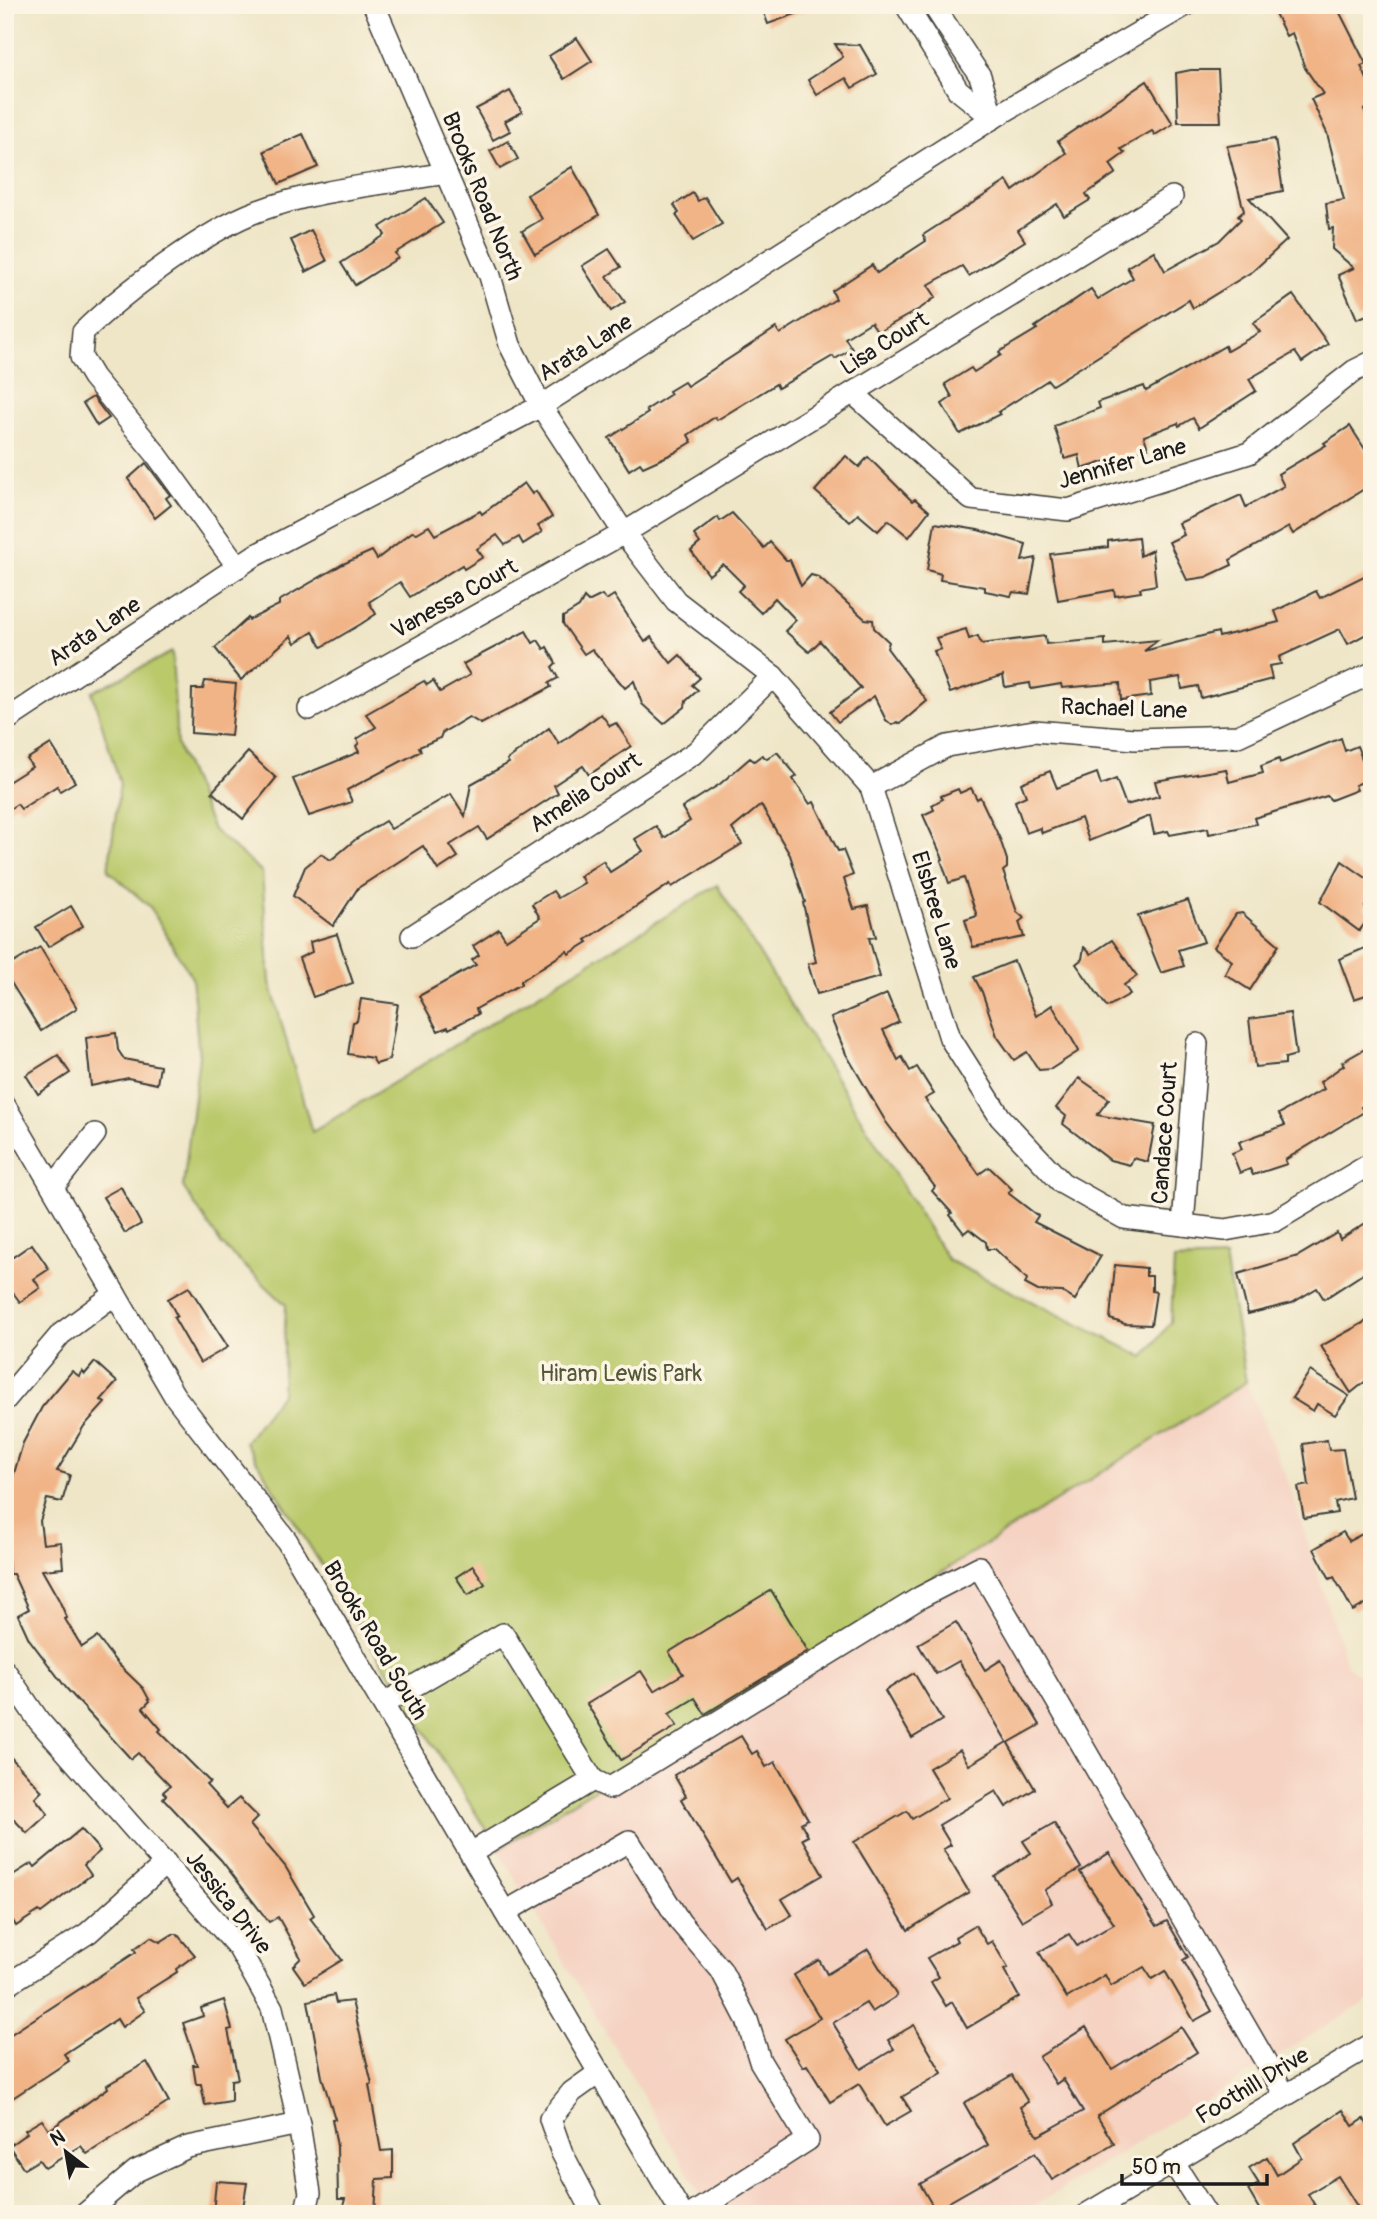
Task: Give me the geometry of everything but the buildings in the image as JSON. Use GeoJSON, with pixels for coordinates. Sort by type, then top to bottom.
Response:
{"type":"FeatureCollection","features":[{"type":"Feature","properties":{"kind":"street","name":"Brooks Road North"},"geometry":{"type":"LineString","coordinates":[[374,5],[490,276],[510,345],[541,406]]}},
{"type":"Feature","properties":{"kind":"street"},"geometry":{"type":"LineString","coordinates":[[906,5],[958,90],[993,118]]}},
{"type":"Feature","properties":{"kind":"street"},"geometry":{"type":"LineString","coordinates":[[933,5],[980,76],[993,118]]}},
{"type":"Feature","properties":{"kind":"street","name":"Arata Lane"},"geometry":{"type":"LineString","coordinates":[[5,721],[238,567],[541,406],[993,118],[1186,5]]}},
{"type":"Feature","properties":{"kind":"street"},"geometry":{"type":"LineString","coordinates":[[238,567],[156,454],[93,377],[81,357],[83,332],[105,311],[215,232],[258,211],[331,193],[446,173]]}},
{"type":"Feature","properties":{"kind":"street","name":"Lisa Court"},"geometry":{"type":"LineString","coordinates":[[624,533],[1172,197]]}},
{"type":"Feature","properties":{"kind":"street","name":"Jennifer Lane"},"geometry":{"type":"LineString","coordinates":[[853,393],[971,499],[1068,510],[1249,453],[1354,371],[1372,362]]}},
{"type":"Feature","properties":{"kind":"street","name":"Elsbree Lane"},"geometry":{"type":"LineString","coordinates":[[541,406],[624,533],[676,601],[773,676],[872,787],[950,1038],[1000,1117],[1062,1183],[1124,1218],[1225,1230],[1275,1221],[1372,1163]]}},
{"type":"Feature","properties":{"kind":"street","name":"Vanessa Court"},"geometry":{"type":"LineString","coordinates":[[309,709],[624,533]]}},
{"type":"Feature","properties":{"kind":"street","name":"Rachael Lane"},"geometry":{"type":"LineString","coordinates":[[872,787],[947,746],[1034,731],[1135,739],[1238,736],[1372,673]]}},
{"type":"Feature","properties":{"kind":"street","name":"Amelia Court"},"geometry":{"type":"LineString","coordinates":[[412,936],[696,752],[773,676]]}},
{"type":"Feature","properties":{"kind":"street","name":"Candace Court"},"geometry":{"type":"LineString","coordinates":[[1183,1225],[1197,1044]]}},
{"type":"Feature","properties":{"kind":"street","name":"Brooks Road South"},"geometry":{"type":"LineString","coordinates":[[5,1106],[181,1405],[287,1541],[682,2214]]}},
{"type":"Feature","properties":{"kind":"street"},"geometry":{"type":"LineString","coordinates":[[53,1187],[95,1134]]}},
{"type":"Feature","properties":{"kind":"street"},"geometry":{"type":"LineString","coordinates":[[5,1400],[61,1334],[116,1294]]}},
{"type":"Feature","properties":{"kind":"street"},"geometry":{"type":"LineString","coordinates":[[383,1704],[503,1634],[593,1780],[610,1788],[909,1604],[979,1566],[1285,2095]]}},
{"type":"Feature","properties":{"kind":"street","name":"Jessica Drive"},"geometry":{"type":"LineString","coordinates":[[5,1671],[39,1721],[238,1947],[272,2008],[299,2124],[310,2193],[305,2214]]}},
{"type":"Feature","properties":{"kind":"street"},"geometry":{"type":"LineString","coordinates":[[471,1853],[593,1780]]}},
{"type":"Feature","properties":{"kind":"street"},"geometry":{"type":"LineString","coordinates":[[505,1912],[629,1841],[680,1922],[720,1970],[747,2020],[760,2062],[808,2140],[692,2214]]}},
{"type":"Feature","properties":{"kind":"street"},"geometry":{"type":"LineString","coordinates":[[5,1986],[88,1933],[166,1864]]}},
{"type":"Feature","properties":{"kind":"street","name":"Foothill Drive"},"geometry":{"type":"LineString","coordinates":[[1087,2214],[1285,2095],[1370,2048]]}},
{"type":"Feature","properties":{"kind":"street"},"geometry":{"type":"LineString","coordinates":[[594,2214],[562,2153],[550,2119],[572,2092],[600,2072]]}},
{"type":"Feature","properties":{"kind":"street"},"geometry":{"type":"LineString","coordinates":[[85,2214],[136,2171],[188,2147],[299,2124]]}},
{"type":"Feature","properties":{"kind":"street"},"geometry":{"type":"LineString","coordinates":[[1174,2162],[1206,2214]]}},
{"type":"Feature","properties":{"kind":"shaded area"},"geometry":{"type":"Polygon","coordinates":[[[1246,1382],[1289,1484],[1347,1666],[1372,1684],[1372,1998],[1021,2214],[712,2214],[498,1849],[1246,1382]]]}},
{"type":"Feature","properties":{"kind":"green space","name":"Hiram Lewis Park"},"geometry":{"type":"Polygon","coordinates":[[[172,652],[177,745],[213,830],[262,872],[270,982],[312,1132],[717,885],[948,1260],[1144,1357],[1171,1322],[1174,1260],[1225,1258],[1246,1382],[498,1849],[245,1442],[282,1393],[286,1305],[222,1245],[183,1187],[199,1056],[192,978],[150,907],[108,870],[120,784],[92,692],[172,652]]]}}]}
